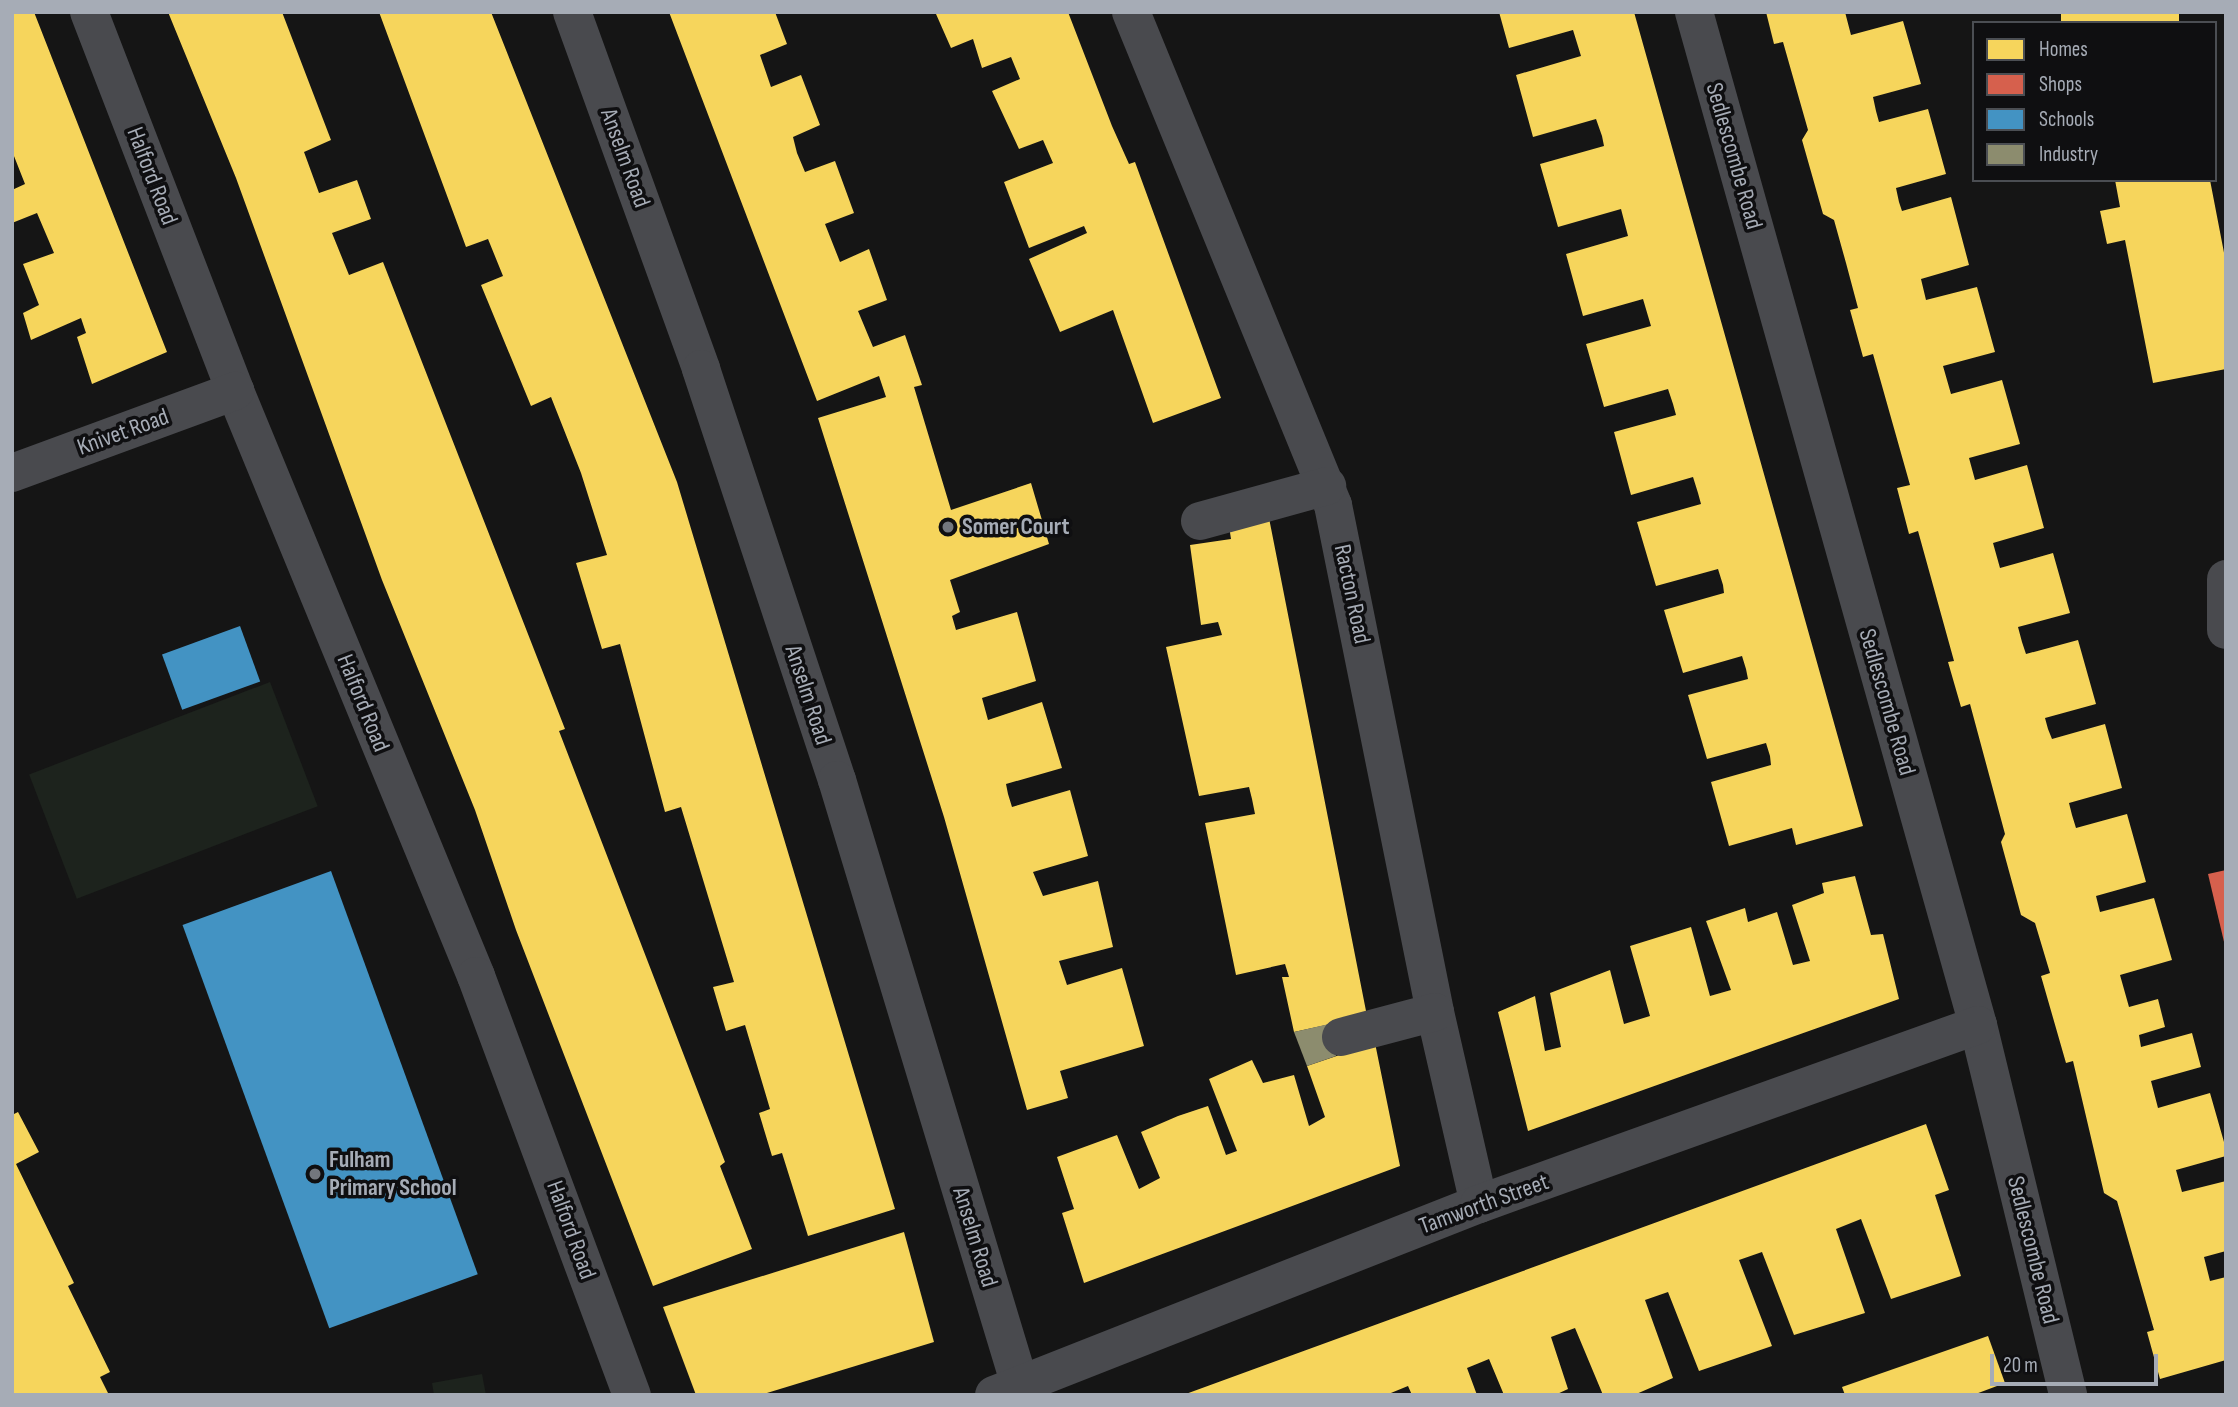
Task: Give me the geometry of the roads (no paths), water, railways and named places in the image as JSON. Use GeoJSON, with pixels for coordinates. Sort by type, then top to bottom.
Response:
{"type":"FeatureCollection","features":[{"type":"Feature","properties":{"kind":"street","name":"Halford Road"},"geometry":{"type":"LineString","coordinates":[[89,12],[235,391],[477,976],[632,1395]]}},
{"type":"Feature","properties":{"kind":"street","name":"Anselm Road"},"geometry":{"type":"LineString","coordinates":[[572,12],[701,369],[837,780],[1007,1390]]}},
{"type":"Feature","properties":{"kind":"street","name":"Racton Road"},"geometry":{"type":"LineString","coordinates":[[1131,12],[1327,486],[1435,1012],[1479,1204]]}},
{"type":"Feature","properties":{"kind":"street","name":"Sedlescombe Road"},"geometry":{"type":"LineString","coordinates":[[1694,12],[1978,1025],[2068,1395]]}},
{"type":"Feature","properties":{"kind":"street","name":"Knivet Road"},"geometry":{"type":"LineString","coordinates":[[12,473],[235,391]]}},
{"type":"Feature","properties":{"kind":"street"},"geometry":{"type":"LineString","coordinates":[[1200,521],[1327,486]]}},
{"type":"Feature","properties":{"kind":"street"},"geometry":{"type":"LineString","coordinates":[[2226,579],[2226,629]]}},
{"type":"Feature","properties":{"kind":"street"},"geometry":{"type":"LineString","coordinates":[[1341,1037],[1435,1012]]}},
{"type":"Feature","properties":{"kind":"street","name":"Tamworth Street"},"geometry":{"type":"LineString","coordinates":[[1007,1390],[1479,1204],[1978,1025]]}},
{"type":"Feature","properties":{"kind":"place","name":"Somer Court"},"geometry":{"type":"Point","coordinates":[948,527]}},
{"type":"Feature","properties":{"kind":"place","name":"Fulham Primary School"},"geometry":{"type":"Point","coordinates":[315,1174]}}]}
